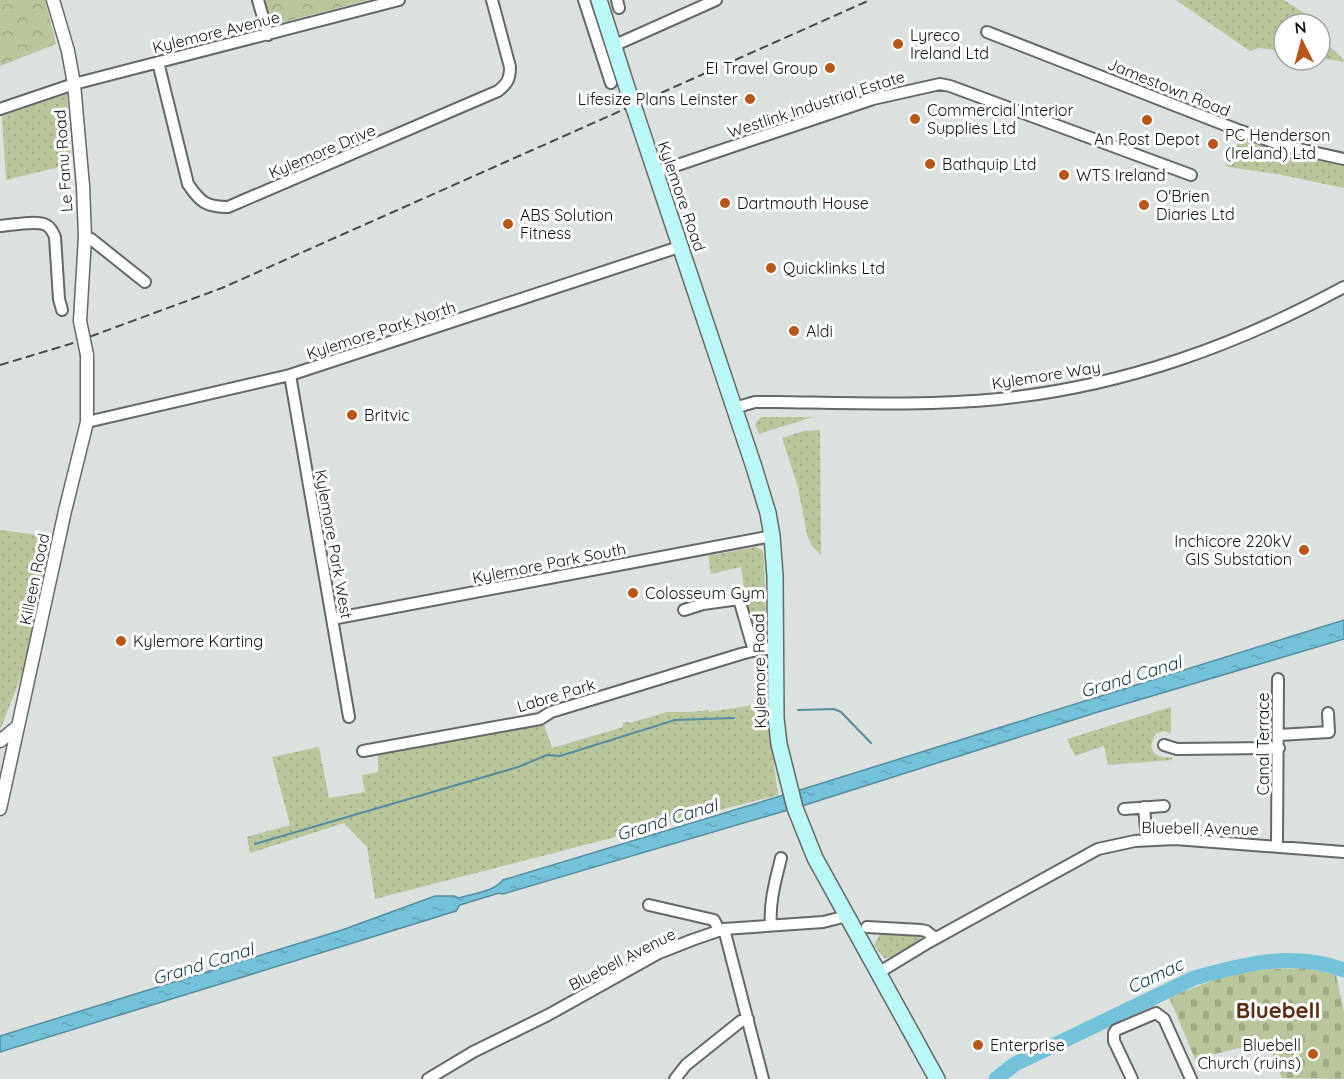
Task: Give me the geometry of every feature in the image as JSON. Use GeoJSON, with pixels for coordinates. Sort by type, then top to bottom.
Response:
{"type":"FeatureCollection","features":[{"type":"Feature","properties":{"kind":"main road","name":"Kylemore Road"},"geometry":{"type":"LineString","coordinates":[[599,0],[613,46],[613,75],[628,89],[762,493],[772,536],[775,576],[776,712],[779,744],[797,812],[815,858],[937,1079]]}},
{"type":"Feature","properties":{"kind":"street","name":"Le Fanu Road"},"geometry":{"type":"LineString","coordinates":[[53,0],[68,51],[74,84],[85,237],[80,321],[87,355]]}},
{"type":"Feature","properties":{"kind":"street"},"geometry":{"type":"LineString","coordinates":[[258,0],[268,35]]}},
{"type":"Feature","properties":{"kind":"street","name":"Kylemore Avenue"},"geometry":{"type":"LineString","coordinates":[[0,109],[74,84],[399,0]]}},
{"type":"Feature","properties":{"kind":"street","name":"Kylemore Drive"},"geometry":{"type":"LineString","coordinates":[[158,62],[188,184],[204,202],[213,207],[228,207],[498,92],[507,84],[510,68],[492,0]]}},
{"type":"Feature","properties":{"kind":"street","name":"Kylemore Road"},"geometry":{"type":"LineString","coordinates":[[584,0],[613,75]]}},
{"type":"Feature","properties":{"kind":"street"},"geometry":{"type":"LineString","coordinates":[[613,46],[716,0]]}},
{"type":"Feature","properties":{"kind":"street","name":"Jamestown Road"},"geometry":{"type":"LineString","coordinates":[[987,32],[1238,130],[1285,146],[1344,159]]}},
{"type":"Feature","properties":{"kind":"street","name":"Westlink Industrial Estate"},"geometry":{"type":"LineString","coordinates":[[654,173],[873,99],[940,84],[1191,175]]}},
{"type":"Feature","properties":{"kind":"street"},"geometry":{"type":"LineString","coordinates":[[0,226],[39,223],[51,230],[55,237],[59,299],[62,310]]}},
{"type":"Feature","properties":{"kind":"street"},"geometry":{"type":"LineString","coordinates":[[85,237],[92,238],[145,282]]}},
{"type":"Feature","properties":{"kind":"street","name":"Kylemore Park North"},"geometry":{"type":"LineString","coordinates":[[87,422],[291,375],[679,247]]}},
{"type":"Feature","properties":{"kind":"street","name":"Kylemore Way"},"geometry":{"type":"LineString","coordinates":[[734,408],[755,402],[967,402],[1082,387],[1139,373],[1217,347],[1281,320],[1344,287]]}},
{"type":"Feature","properties":{"kind":"street","name":"Killeen Road"},"geometry":{"type":"LineString","coordinates":[[0,810],[5,756],[18,726],[87,422],[87,355]]}},
{"type":"Feature","properties":{"kind":"street","name":"Kylemore Park West"},"geometry":{"type":"LineString","coordinates":[[291,375],[350,717]]}},
{"type":"Feature","properties":{"kind":"street","name":"Kylemore Park South"},"geometry":{"type":"LineString","coordinates":[[332,619],[772,536]]}},
{"type":"Feature","properties":{"kind":"street"},"geometry":{"type":"LineString","coordinates":[[684,610],[703,604],[739,598],[754,651]]}},
{"type":"Feature","properties":{"kind":"street","name":"Labre Park"},"geometry":{"type":"LineString","coordinates":[[363,751],[540,719],[550,712],[754,651],[775,649]]}},
{"type":"Feature","properties":{"kind":"street","name":"Canal Terrace"},"geometry":{"type":"LineString","coordinates":[[1277,845],[1278,680]]}},
{"type":"Feature","properties":{"kind":"street"},"geometry":{"type":"LineString","coordinates":[[1279,735],[1329,732],[1328,714]]}},
{"type":"Feature","properties":{"kind":"street"},"geometry":{"type":"LineString","coordinates":[[0,741],[18,726]]}},
{"type":"Feature","properties":{"kind":"street"},"geometry":{"type":"LineString","coordinates":[[1164,745],[1177,749],[1279,748]]}},
{"type":"Feature","properties":{"kind":"street"},"geometry":{"type":"LineString","coordinates":[[1124,809],[1164,806]]}},
{"type":"Feature","properties":{"kind":"street"},"geometry":{"type":"LineString","coordinates":[[1144,807],[1147,840]]}},
{"type":"Feature","properties":{"kind":"street","name":"Bluebell Avenue"},"geometry":{"type":"LineString","coordinates":[[878,973],[935,938],[1033,886],[1084,854],[1098,849],[1147,840],[1175,839],[1277,845],[1344,852]]}},
{"type":"Feature","properties":{"kind":"street"},"geometry":{"type":"LineString","coordinates":[[771,925],[770,915],[782,858]]}},
{"type":"Feature","properties":{"kind":"street"},"geometry":{"type":"LineString","coordinates":[[649,905],[714,920],[722,929],[763,1079]]}},
{"type":"Feature","properties":{"kind":"street","name":"Bluebell Avenue"},"geometry":{"type":"LineString","coordinates":[[428,1079],[473,1052],[548,1015],[659,953],[722,929],[823,922],[847,916]]}},
{"type":"Feature","properties":{"kind":"street"},"geometry":{"type":"LineString","coordinates":[[867,927],[921,930],[935,938]]}},
{"type":"Feature","properties":{"kind":"street"},"geometry":{"type":"LineString","coordinates":[[1132,1079],[1114,1041],[1114,1033],[1153,1013],[1159,1014],[1164,1019],[1191,1079]]}},
{"type":"Feature","properties":{"kind":"street"},"geometry":{"type":"LineString","coordinates":[[675,1079],[686,1065],[741,1021],[748,1019]]}},
{"type":"Feature","properties":{"kind":"green space"},"geometry":{"type":"Polygon","coordinates":[[[0,0],[45,0],[56,44],[0,66],[0,0]]]}},
{"type":"Feature","properties":{"kind":"green space"},"geometry":{"type":"Polygon","coordinates":[[[263,0],[369,0],[272,25],[263,0]]]}},
{"type":"Feature","properties":{"kind":"green space"},"geometry":{"type":"Polygon","coordinates":[[[1176,0],[1284,0],[1303,12],[1272,12],[1272,50],[1259,48],[1250,51],[1176,0]]]}},
{"type":"Feature","properties":{"kind":"green space"},"geometry":{"type":"Polygon","coordinates":[[[1332,48],[1344,60],[1344,62],[1332,60],[1332,48]]]}},
{"type":"Feature","properties":{"kind":"green space"},"geometry":{"type":"Polygon","coordinates":[[[67,94],[71,164],[6,180],[2,116],[67,94]]]}},
{"type":"Feature","properties":{"kind":"green space"},"geometry":{"type":"Polygon","coordinates":[[[1241,138],[1344,162],[1344,188],[1277,174],[1228,167],[1225,164],[1241,138]]]}},
{"type":"Feature","properties":{"kind":"green space"},"geometry":{"type":"Polygon","coordinates":[[[761,417],[813,417],[759,434],[755,424],[761,417]]]}},
{"type":"Feature","properties":{"kind":"green space"},"geometry":{"type":"Polygon","coordinates":[[[820,430],[821,555],[812,546],[807,535],[798,487],[782,438],[804,431],[820,430]]]}},
{"type":"Feature","properties":{"kind":"green space"},"geometry":{"type":"Polygon","coordinates":[[[0,530],[52,537],[24,669],[0,730],[0,530]]]}},
{"type":"Feature","properties":{"kind":"green space"},"geometry":{"type":"Polygon","coordinates":[[[756,547],[763,551],[764,557],[766,639],[762,642],[757,637],[750,619],[741,567],[711,574],[708,556],[756,547]]]}},
{"type":"Feature","properties":{"kind":"green space"},"geometry":{"type":"Polygon","coordinates":[[[766,703],[778,795],[375,899],[367,847],[344,823],[250,853],[247,837],[290,825],[272,757],[319,747],[329,798],[365,792],[362,775],[378,772],[378,756],[381,753],[544,724],[552,748],[623,727],[623,723],[667,712],[709,710],[709,712],[766,703]]]}},
{"type":"Feature","properties":{"kind":"green space"},"geometry":{"type":"Polygon","coordinates":[[[1171,707],[1171,734],[1164,731],[1155,734],[1151,746],[1156,755],[1172,757],[1172,760],[1108,765],[1104,746],[1075,756],[1067,739],[1171,707]]]}},
{"type":"Feature","properties":{"kind":"green space"},"geometry":{"type":"Polygon","coordinates":[[[881,932],[921,934],[920,940],[892,957],[884,958],[874,945],[881,932]]]}},
{"type":"Feature","properties":{"kind":"green space"},"geometry":{"type":"Polygon","coordinates":[[[1306,968],[1336,975],[1344,1011],[1344,1079],[1282,1078],[1267,1041],[1195,1059],[1169,997],[1228,975],[1268,969],[1306,968]]]}},
{"type":"Feature","properties":{"kind":"water"},"geometry":{"type":"Polygon","coordinates":[[[1344,620],[1344,639],[1098,712],[805,805],[503,894],[499,893],[460,905],[456,911],[0,1052],[0,1036],[342,930],[435,896],[459,898],[483,892],[503,880],[1344,620]]]}},
{"type":"Feature","properties":{"kind":"waterway"},"geometry":{"type":"LineString","coordinates":[[798,710],[834,709],[841,712],[871,743]]}},
{"type":"Feature","properties":{"kind":"waterway"},"geometry":{"type":"LineString","coordinates":[[255,844],[518,767],[547,755],[560,756],[675,720],[734,718]]}},
{"type":"Feature","properties":{"kind":"waterway","name":"Camac"},"geometry":{"type":"LineString","coordinates":[[996,1079],[1015,1064],[1194,978],[1250,964],[1287,960],[1325,964],[1344,970]]}},
{"type":"Feature","properties":{"kind":"railway"},"geometry":{"type":"LineString","coordinates":[[0,365],[70,344],[222,288],[870,0]]}},
{"type":"Feature","properties":{"kind":"place","name":"Lyreco Ireland Ltd"},"geometry":{"type":"Point","coordinates":[898,44]}},
{"type":"Feature","properties":{"kind":"place","name":"EI Travel Group"},"geometry":{"type":"Point","coordinates":[830,68]}},
{"type":"Feature","properties":{"kind":"place","name":"Lifesize Plans Leinster"},"geometry":{"type":"Point","coordinates":[750,99]}},
{"type":"Feature","properties":{"kind":"place","name":"Commercial Interior Supplies Ltd"},"geometry":{"type":"Point","coordinates":[915,119]}},
{"type":"Feature","properties":{"kind":"place","name":"An Post Depot"},"geometry":{"type":"Point","coordinates":[1147,120]}},
{"type":"Feature","properties":{"kind":"place","name":"PC Henderson (Ireland) Ltd"},"geometry":{"type":"Point","coordinates":[1213,144]}},
{"type":"Feature","properties":{"kind":"place","name":"Bathquip Ltd"},"geometry":{"type":"Point","coordinates":[930,164]}},
{"type":"Feature","properties":{"kind":"place","name":"WTS Ireland"},"geometry":{"type":"Point","coordinates":[1064,175]}},
{"type":"Feature","properties":{"kind":"place","name":"Dartmouth House"},"geometry":{"type":"Point","coordinates":[725,203]}},
{"type":"Feature","properties":{"kind":"place","name":"O'Brien Diaries Ltd"},"geometry":{"type":"Point","coordinates":[1144,205]}},
{"type":"Feature","properties":{"kind":"place","name":"ABS Solution Fitness"},"geometry":{"type":"Point","coordinates":[508,224]}},
{"type":"Feature","properties":{"kind":"place","name":"Quicklinks Ltd"},"geometry":{"type":"Point","coordinates":[771,268]}},
{"type":"Feature","properties":{"kind":"place","name":"Aldi"},"geometry":{"type":"Point","coordinates":[794,331]}},
{"type":"Feature","properties":{"kind":"place","name":"Britvic"},"geometry":{"type":"Point","coordinates":[352,415]}},
{"type":"Feature","properties":{"kind":"place","name":"Inchicore 220kV GIS Substation"},"geometry":{"type":"Point","coordinates":[1304,550]}},
{"type":"Feature","properties":{"kind":"place","name":"Colosseum Gym"},"geometry":{"type":"Point","coordinates":[633,593]}},
{"type":"Feature","properties":{"kind":"place","name":"Kylemore Karting"},"geometry":{"type":"Point","coordinates":[121,641]}},
{"type":"Feature","properties":{"kind":"place","name":"Enterprise"},"geometry":{"type":"Point","coordinates":[978,1045]}},
{"type":"Feature","properties":{"kind":"place","name":"Bluebell Church (ruins)"},"geometry":{"type":"Point","coordinates":[1313,1054]}},
{"type":"Feature","properties":{"kind":"district","name":"Bluebell"},"geometry":{"type":"Point","coordinates":[1278,1010]}},
{"type":"Feature","properties":{"kind":"water label","name":"Grand Canal"},"geometry":{"type":"Point","coordinates":[1131,677]}},
{"type":"Feature","properties":{"kind":"water label","name":"Grand Canal"},"geometry":{"type":"Point","coordinates":[667,820]}},
{"type":"Feature","properties":{"kind":"water label","name":"Grand Canal"},"geometry":{"type":"Point","coordinates":[203,964]}}]}
